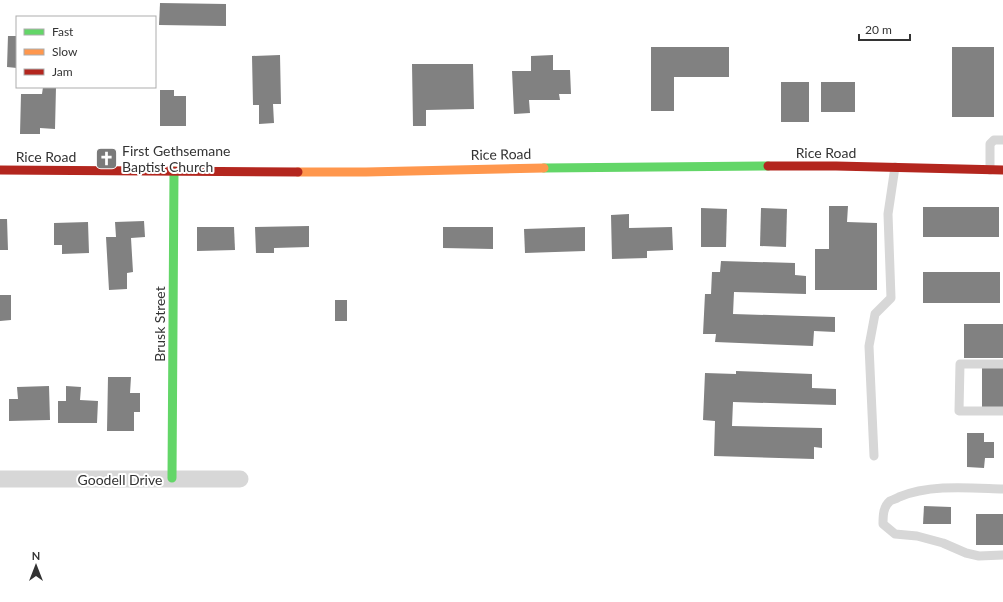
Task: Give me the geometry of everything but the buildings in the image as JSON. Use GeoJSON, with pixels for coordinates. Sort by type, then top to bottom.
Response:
{"type":"FeatureCollection","features":[{"type":"Feature","properties":{"kind":"street","name":"Rice Road"},"geometry":{"type":"LineString","coordinates":[[0,170],[366,172],[520,168],[836,166],[1003,170]]}},
{"type":"Feature","properties":{"kind":"street","name":"Brusk Street"},"geometry":{"type":"LineString","coordinates":[[172,478],[174,171]]}},
{"type":"Feature","properties":{"kind":"street","name":"Goodell Drive"},"geometry":{"type":"LineString","coordinates":[[0,479],[240,479]]}},
{"type":"Feature","properties":{"kind":"lane"},"geometry":{"type":"LineString","coordinates":[[990,170],[990,144],[994,140],[1003,140]]}},
{"type":"Feature","properties":{"kind":"lane"},"geometry":{"type":"LineString","coordinates":[[874,456],[869,346],[876,314],[891,298],[888,214],[895,167]]}},
{"type":"Feature","properties":{"kind":"lane"},"geometry":{"type":"LineString","coordinates":[[1003,364],[960,364],[959,403],[959,411],[1003,411]]}},
{"type":"Feature","properties":{"kind":"lane"},"geometry":{"type":"LineString","coordinates":[[1003,489],[957,487],[911,492],[890,501],[885,507],[883,516],[883,524],[895,534],[917,536],[943,543],[966,553],[979,556],[1003,555]]}},
{"type":"Feature","properties":{"kind":"traffic: fast"},"geometry":{"type":"LineString","coordinates":[[544,168],[768,166]]}},
{"type":"Feature","properties":{"kind":"traffic: fast"},"geometry":{"type":"LineString","coordinates":[[172,478],[174,171]]}},
{"type":"Feature","properties":{"kind":"traffic: slow"},"geometry":{"type":"LineString","coordinates":[[298,172],[544,168]]}},
{"type":"Feature","properties":{"kind":"traffic: jam"},"geometry":{"type":"LineString","coordinates":[[768,166],[1003,170]]}},
{"type":"Feature","properties":{"kind":"traffic: jam"},"geometry":{"type":"LineString","coordinates":[[0,170],[298,172]]}},
{"type":"Feature","properties":{"kind":"place","name":"First Gethsemane Baptist Church"},"geometry":{"type":"Point","coordinates":[107,158]}}]}
